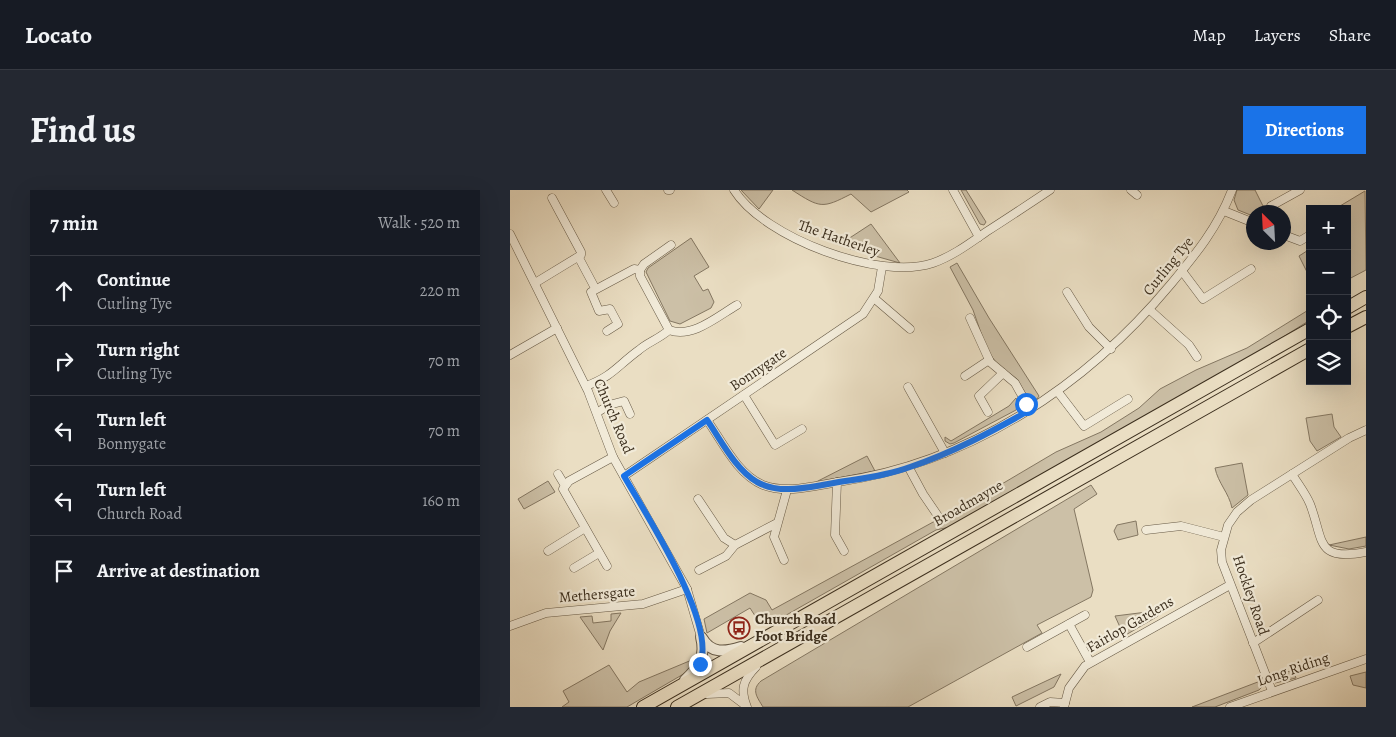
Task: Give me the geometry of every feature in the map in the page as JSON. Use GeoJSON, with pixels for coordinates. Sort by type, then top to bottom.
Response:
{"type":"FeatureCollection","features":[{"type":"Feature","properties":{"kind":"main road"},"geometry":{"type":"LineString","coordinates":[[1351,306],[1366,297]]}},
{"type":"Feature","properties":{"kind":"main road"},"geometry":{"type":"LineString","coordinates":[[1351,326],[1366,317]]}},
{"type":"Feature","properties":{"kind":"main road","name":"Broadmayne"},"geometry":{"type":"LineString","coordinates":[[643,707],[1306,331]]}},
{"type":"Feature","properties":{"kind":"main road"},"geometry":{"type":"LineString","coordinates":[[680,705],[1306,351]]}},
{"type":"Feature","properties":{"kind":"street"},"geometry":{"type":"LineString","coordinates":[[606,190],[614,203]]}},
{"type":"Feature","properties":{"kind":"street","name":"The Hatherley"},"geometry":{"type":"LineString","coordinates":[[734,190],[756,213],[799,241],[882,267],[910,267],[934,263],[946,258],[1046,191]]}},
{"type":"Feature","properties":{"kind":"street"},"geometry":{"type":"LineString","coordinates":[[953,190],[979,237]]}},
{"type":"Feature","properties":{"kind":"street","name":"Curling Tye"},"geometry":{"type":"LineString","coordinates":[[707,420],[747,474],[763,484],[787,490],[873,477],[909,468],[945,453],[989,433],[1030,410],[1058,392],[1111,349],[1150,310],[1204,245],[1224,211],[1232,190]]}},
{"type":"Feature","properties":{"kind":"street"},"geometry":{"type":"LineString","coordinates":[[1273,205],[1300,190]]}},
{"type":"Feature","properties":{"kind":"street"},"geometry":{"type":"LineString","coordinates":[[535,283],[578,258],[581,252],[552,198]]}},
{"type":"Feature","properties":{"kind":"street"},"geometry":{"type":"LineString","coordinates":[[1224,211],[1246,220]]}},
{"type":"Feature","properties":{"kind":"street","name":"Church Road"},"geometry":{"type":"LineString","coordinates":[[510,234],[586,386],[624,476],[688,589],[701,638],[703,654],[700,664],[673,690]]}},
{"type":"Feature","properties":{"kind":"street"},"geometry":{"type":"LineString","coordinates":[[1291,237],[1300,240],[1306,237]]}},
{"type":"Feature","properties":{"kind":"street"},"geometry":{"type":"LineString","coordinates":[[669,330],[640,276],[640,270],[644,264],[671,245]]}},
{"type":"Feature","properties":{"kind":"street"},"geometry":{"type":"LineString","coordinates":[[578,258],[595,288]]}},
{"type":"Feature","properties":{"kind":"street","name":"Bonnygate"},"geometry":{"type":"LineString","coordinates":[[624,476],[863,314],[874,299],[882,267]]}},
{"type":"Feature","properties":{"kind":"street"},"geometry":{"type":"LineString","coordinates":[[1182,271],[1203,299],[1251,269]]}},
{"type":"Feature","properties":{"kind":"street"},"geometry":{"type":"LineString","coordinates":[[607,331],[618,324],[610,309],[599,311],[591,294],[595,288],[628,271],[640,270]]}},
{"type":"Feature","properties":{"kind":"street"},"geometry":{"type":"LineString","coordinates":[[1066,292],[1089,327],[1111,349]]}},
{"type":"Feature","properties":{"kind":"street"},"geometry":{"type":"LineString","coordinates":[[874,299],[910,329]]}},
{"type":"Feature","properties":{"kind":"street"},"geometry":{"type":"LineString","coordinates":[[669,330],[684,333],[691,331],[737,305]]}},
{"type":"Feature","properties":{"kind":"street"},"geometry":{"type":"LineString","coordinates":[[1150,310],[1190,344],[1196,357]]}},
{"type":"Feature","properties":{"kind":"street"},"geometry":{"type":"LineString","coordinates":[[970,318],[989,360],[1015,383],[1030,410]]}},
{"type":"Feature","properties":{"kind":"street"},"geometry":{"type":"LineString","coordinates":[[510,354],[557,328]]}},
{"type":"Feature","properties":{"kind":"street"},"geometry":{"type":"LineString","coordinates":[[586,386],[612,374],[638,350],[658,340],[669,330]]}},
{"type":"Feature","properties":{"kind":"street"},"geometry":{"type":"LineString","coordinates":[[965,376],[989,360]]}},
{"type":"Feature","properties":{"kind":"street"},"geometry":{"type":"LineString","coordinates":[[988,412],[979,396],[1004,373]]}},
{"type":"Feature","properties":{"kind":"street"},"geometry":{"type":"LineString","coordinates":[[908,387],[945,453]]}},
{"type":"Feature","properties":{"kind":"street"},"geometry":{"type":"LineString","coordinates":[[1058,392],[1084,426],[1128,399]]}},
{"type":"Feature","properties":{"kind":"street"},"geometry":{"type":"LineString","coordinates":[[744,395],[775,445],[802,429]]}},
{"type":"Feature","properties":{"kind":"street"},"geometry":{"type":"LineString","coordinates":[[598,412],[609,405],[624,401],[630,414]]}},
{"type":"Feature","properties":{"kind":"street","name":"Hockley Road"},"geometry":{"type":"LineString","coordinates":[[1272,691],[1222,562],[1224,537],[1228,526],[1237,512],[1292,474],[1349,438],[1366,430]]}},
{"type":"Feature","properties":{"kind":"street"},"geometry":{"type":"LineString","coordinates":[[564,484],[614,456]]}},
{"type":"Feature","properties":{"kind":"street"},"geometry":{"type":"LineString","coordinates":[[909,468],[938,516]]}},
{"type":"Feature","properties":{"kind":"street"},"geometry":{"type":"LineString","coordinates":[[558,474],[564,484],[564,491],[607,566]]}},
{"type":"Feature","properties":{"kind":"street"},"geometry":{"type":"LineString","coordinates":[[1292,474],[1310,504],[1317,534],[1324,546],[1338,554],[1349,555],[1366,552]]}},
{"type":"Feature","properties":{"kind":"street"},"geometry":{"type":"LineString","coordinates":[[837,482],[835,535],[844,551]]}},
{"type":"Feature","properties":{"kind":"street"},"geometry":{"type":"LineString","coordinates":[[784,560],[774,540],[787,490]]}},
{"type":"Feature","properties":{"kind":"street"},"geometry":{"type":"LineString","coordinates":[[698,499],[724,538],[735,545]]}},
{"type":"Feature","properties":{"kind":"street"},"geometry":{"type":"LineString","coordinates":[[699,570],[726,556],[735,545],[777,523]]}},
{"type":"Feature","properties":{"kind":"street"},"geometry":{"type":"LineString","coordinates":[[1146,530],[1181,526],[1224,537]]}},
{"type":"Feature","properties":{"kind":"street"},"geometry":{"type":"LineString","coordinates":[[548,551],[585,528]]}},
{"type":"Feature","properties":{"kind":"street"},"geometry":{"type":"LineString","coordinates":[[574,568],[600,553]]}},
{"type":"Feature","properties":{"kind":"street","name":"Fairlop Gardens"},"geometry":{"type":"LineString","coordinates":[[1064,705],[1075,677],[1090,662],[1230,585]]}},
{"type":"Feature","properties":{"kind":"street","name":"Methersgate"},"geometry":{"type":"LineString","coordinates":[[510,626],[546,613],[643,604],[688,589]]}},
{"type":"Feature","properties":{"kind":"street"},"geometry":{"type":"LineString","coordinates":[[1253,643],[1318,600]]}},
{"type":"Feature","properties":{"kind":"street"},"geometry":{"type":"LineString","coordinates":[[1027,647],[1085,615]]}},
{"type":"Feature","properties":{"kind":"street"},"geometry":{"type":"LineString","coordinates":[[1068,624],[1090,662]]}},
{"type":"Feature","properties":{"kind":"street"},"geometry":{"type":"LineString","coordinates":[[701,638],[705,644],[718,651],[731,650],[753,644]]}},
{"type":"Feature","properties":{"kind":"street"},"geometry":{"type":"LineString","coordinates":[[747,707],[742,690],[745,680],[775,651]]}},
{"type":"Feature","properties":{"kind":"street","name":"Long Riding"},"geometry":{"type":"LineString","coordinates":[[1230,707],[1366,660]]}},
{"type":"Feature","properties":{"kind":"street"},"geometry":{"type":"LineString","coordinates":[[680,705],[713,692],[722,692],[734,694],[747,707]]}},
{"type":"Feature","properties":{"kind":"street"},"geometry":{"type":"LineString","coordinates":[[1040,707],[1050,702],[1064,705]]}},
{"type":"Feature","properties":{"kind":"shaded area"},"geometry":{"type":"Polygon","coordinates":[[[741,190],[773,190],[759,209],[741,190]]]}},
{"type":"Feature","properties":{"kind":"shaded area"},"geometry":{"type":"Polygon","coordinates":[[[792,190],[907,190],[909,192],[871,212],[851,194],[827,204],[821,204],[815,203],[792,190]]]}},
{"type":"Feature","properties":{"kind":"shaded area"},"geometry":{"type":"Polygon","coordinates":[[[961,190],[966,190],[986,222],[984,225],[980,224],[961,190]]]}},
{"type":"Feature","properties":{"kind":"shaded area"},"geometry":{"type":"Polygon","coordinates":[[[1237,190],[1255,190],[1262,205],[1246,205],[1246,213],[1238,210],[1234,200],[1237,190]]]}},
{"type":"Feature","properties":{"kind":"shaded area"},"geometry":{"type":"Polygon","coordinates":[[[1365,191],[1366,270],[1351,278],[1351,205],[1342,205],[1365,191]]]}},
{"type":"Feature","properties":{"kind":"shaded area"},"geometry":{"type":"Polygon","coordinates":[[[871,224],[900,263],[850,249],[845,241],[871,224]]]}},
{"type":"Feature","properties":{"kind":"shaded area"},"geometry":{"type":"Polygon","coordinates":[[[691,238],[709,267],[694,276],[703,291],[708,289],[714,302],[711,308],[680,324],[670,321],[646,272],[648,268],[691,238]]]}},
{"type":"Feature","properties":{"kind":"shaded area"},"geometry":{"type":"Polygon","coordinates":[[[1306,252],[1306,270],[1299,256],[1306,252]]]}},
{"type":"Feature","properties":{"kind":"shaded area"},"geometry":{"type":"Polygon","coordinates":[[[957,263],[989,318],[1039,396],[1037,399],[1028,398],[1017,379],[998,365],[987,350],[973,310],[950,267],[957,263]]]}},
{"type":"Feature","properties":{"kind":"shaded area"},"geometry":{"type":"Polygon","coordinates":[[[1306,311],[1306,323],[1253,356],[954,526],[936,530],[774,622],[761,625],[750,608],[707,633],[704,619],[750,593],[766,600],[772,610],[990,491],[1056,452],[1101,432],[1139,408],[1160,389],[1196,370],[1247,348],[1306,311]]]}},
{"type":"Feature","properties":{"kind":"shaded area"},"geometry":{"type":"Polygon","coordinates":[[[1016,398],[1019,406],[1016,410],[954,443],[950,444],[945,441],[945,437],[951,441],[1009,406],[1016,398]]]}},
{"type":"Feature","properties":{"kind":"shaded area"},"geometry":{"type":"Polygon","coordinates":[[[1332,414],[1334,427],[1341,437],[1317,451],[1310,441],[1306,418],[1332,414]]]}},
{"type":"Feature","properties":{"kind":"shaded area"},"geometry":{"type":"Polygon","coordinates":[[[867,456],[875,471],[816,482],[867,456]]]}},
{"type":"Feature","properties":{"kind":"shaded area"},"geometry":{"type":"Polygon","coordinates":[[[1242,463],[1248,495],[1232,508],[1215,468],[1242,463]]]}},
{"type":"Feature","properties":{"kind":"shaded area"},"geometry":{"type":"Polygon","coordinates":[[[548,481],[555,492],[524,509],[518,499],[548,481]]]}},
{"type":"Feature","properties":{"kind":"shaded area"},"geometry":{"type":"Polygon","coordinates":[[[1091,485],[1097,494],[1074,509],[1093,590],[1091,597],[1037,625],[1042,633],[908,707],[763,707],[756,691],[756,687],[761,681],[1091,485]]]}},
{"type":"Feature","properties":{"kind":"shaded area"},"geometry":{"type":"Polygon","coordinates":[[[1136,521],[1138,535],[1118,540],[1114,531],[1117,525],[1136,521]]]}},
{"type":"Feature","properties":{"kind":"shaded area"},"geometry":{"type":"Polygon","coordinates":[[[1366,537],[1366,546],[1349,549],[1329,545],[1366,537]]]}},
{"type":"Feature","properties":{"kind":"shaded area"},"geometry":{"type":"Polygon","coordinates":[[[1155,611],[1158,616],[1124,636],[1115,616],[1155,611]]]}},
{"type":"Feature","properties":{"kind":"shaded area"},"geometry":{"type":"Polygon","coordinates":[[[621,613],[610,631],[603,650],[580,617],[592,616],[593,623],[611,621],[611,614],[621,613]]]}},
{"type":"Feature","properties":{"kind":"shaded area"},"geometry":{"type":"Polygon","coordinates":[[[699,657],[687,672],[627,707],[562,707],[569,702],[563,691],[609,665],[627,692],[639,682],[699,657]]]}},
{"type":"Feature","properties":{"kind":"shaded area"},"geometry":{"type":"Polygon","coordinates":[[[1293,670],[1296,678],[1275,683],[1271,678],[1293,670]]]}},
{"type":"Feature","properties":{"kind":"shaded area"},"geometry":{"type":"Polygon","coordinates":[[[1366,672],[1366,688],[1353,685],[1350,676],[1366,672]]]}},
{"type":"Feature","properties":{"kind":"shaded area"},"geometry":{"type":"Polygon","coordinates":[[[1061,674],[1054,687],[1016,706],[1012,697],[1061,674]]]}},
{"type":"Feature","properties":{"kind":"shaded area"},"geometry":{"type":"Polygon","coordinates":[[[1263,680],[1264,685],[1259,690],[1215,707],[1192,707],[1263,680]]]}},
{"type":"Feature","properties":{"kind":"place","name":"Church Road Foot Bridge"},"geometry":{"type":"Point","coordinates":[739,628]}},
{"type":"Feature","properties":{"kind":"route"},"geometry":{"type":"LineString","coordinates":[[700,664],[703,646],[688,589],[624,476],[707,420],[739,466],[757,482],[770,487],[787,490],[873,477],[909,468],[989,433],[1030,410],[1026,404]]}}]}
